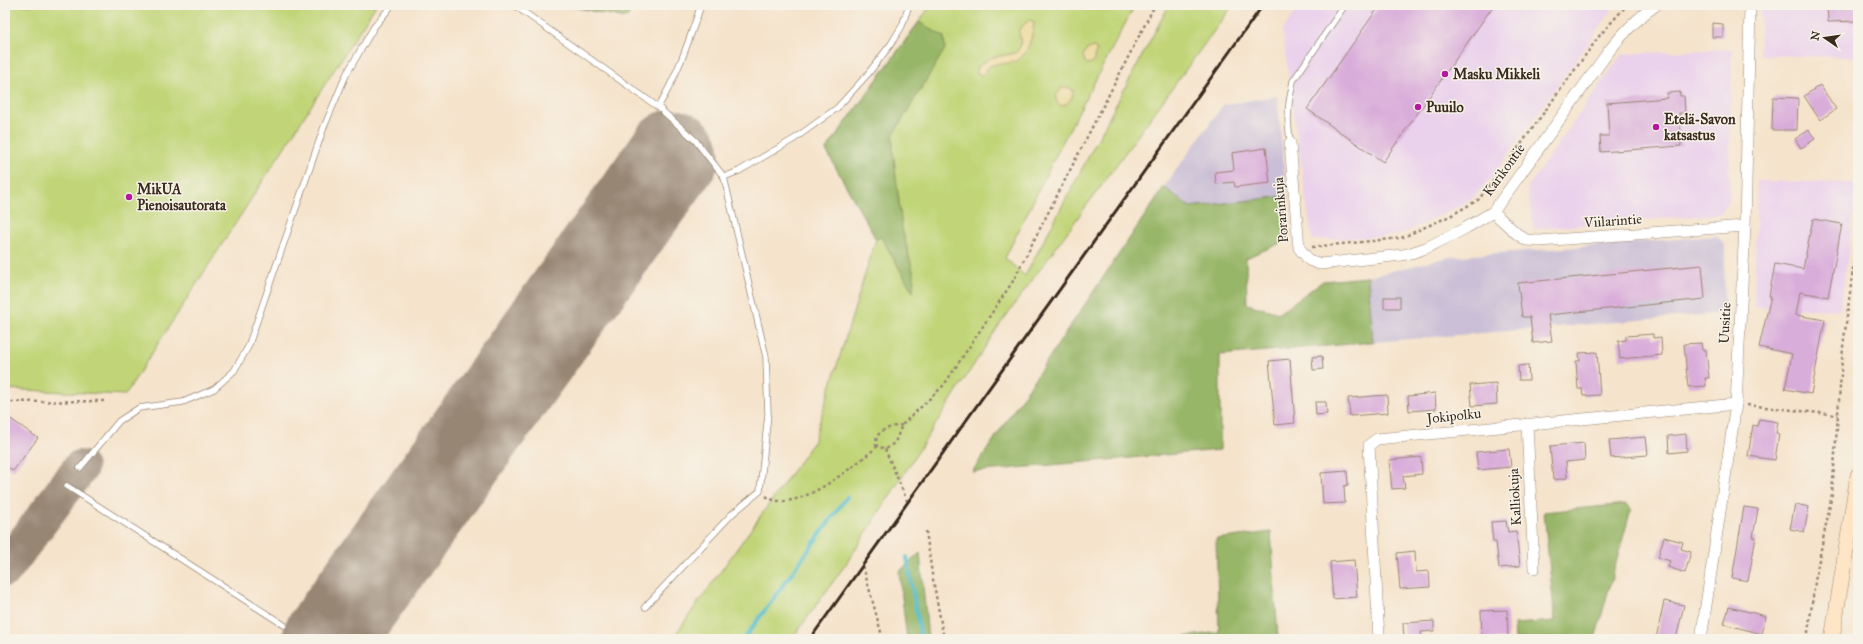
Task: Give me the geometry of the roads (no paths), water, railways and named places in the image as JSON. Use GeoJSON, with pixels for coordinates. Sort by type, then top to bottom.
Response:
{"type":"FeatureCollection","features":[{"type":"Feature","properties":{"kind":"main road"},"geometry":{"type":"LineString","coordinates":[[1832,639],[1858,475]]}},
{"type":"Feature","properties":{"kind":"street","name":"Karikontie"},"geometry":{"type":"LineString","coordinates":[[1320,264],[1411,253],[1426,248],[1464,229],[1493,212],[1609,50],[1632,24],[1656,5]]}},
{"type":"Feature","properties":{"kind":"street","name":"Uusitie"},"geometry":{"type":"LineString","coordinates":[[1701,639],[1736,404],[1745,226],[1750,5]]}},
{"type":"Feature","properties":{"kind":"street","name":"Porarinkuja"},"geometry":{"type":"LineString","coordinates":[[1290,143],[1299,248],[1309,260],[1320,264]]}},
{"type":"Feature","properties":{"kind":"street","name":"Viilarintie"},"geometry":{"type":"LineString","coordinates":[[1493,212],[1526,240],[1539,241],[1745,226]]}},
{"type":"Feature","properties":{"kind":"street","name":"Jokipolku"},"geometry":{"type":"LineString","coordinates":[[1379,639],[1369,446],[1377,439],[1736,404]]}},
{"type":"Feature","properties":{"kind":"street","name":"Kalliokuja"},"geometry":{"type":"LineString","coordinates":[[1527,424],[1534,568]]}},
{"type":"Feature","properties":{"kind":"lane"},"geometry":{"type":"LineString","coordinates":[[80,468],[119,421],[129,414],[139,408],[183,402],[214,389],[234,371],[248,347],[324,127],[346,75],[374,27],[392,5]]}},
{"type":"Feature","properties":{"kind":"lane"},"geometry":{"type":"LineString","coordinates":[[514,5],[658,107],[695,140],[724,177],[766,357],[768,414],[760,491],[732,514],[645,607]]}},
{"type":"Feature","properties":{"kind":"lane"},"geometry":{"type":"LineString","coordinates":[[658,107],[668,91],[680,65],[701,5]]}},
{"type":"Feature","properties":{"kind":"lane"},"geometry":{"type":"LineString","coordinates":[[724,177],[739,171],[794,139],[837,108],[867,75],[891,44],[902,26],[909,5]]}},
{"type":"Feature","properties":{"kind":"lane"},"geometry":{"type":"LineString","coordinates":[[1290,143],[1288,115],[1294,81],[1346,5]]}},
{"type":"Feature","properties":{"kind":"lane"},"geometry":{"type":"LineString","coordinates":[[67,486],[284,624]]}},
{"type":"Feature","properties":{"kind":"waterway"},"geometry":{"type":"LineString","coordinates":[[744,639],[847,497]]}},
{"type":"Feature","properties":{"kind":"waterway"},"geometry":{"type":"LineString","coordinates":[[907,557],[921,639]]}},
{"type":"Feature","properties":{"kind":"railway"},"geometry":{"type":"LineString","coordinates":[[810,639],[1263,5]]}},
{"type":"Feature","properties":{"kind":"place","name":"Masku Mikkeli"},"geometry":{"type":"Point","coordinates":[1445,74]}},
{"type":"Feature","properties":{"kind":"place","name":"Puuilo"},"geometry":{"type":"Point","coordinates":[1418,107]}},
{"type":"Feature","properties":{"kind":"place","name":"Etelä-Savon katsastus"},"geometry":{"type":"Point","coordinates":[1656,127]}},
{"type":"Feature","properties":{"kind":"place","name":"MikUA Pienoisautorata"},"geometry":{"type":"Point","coordinates":[129,197]}}]}
